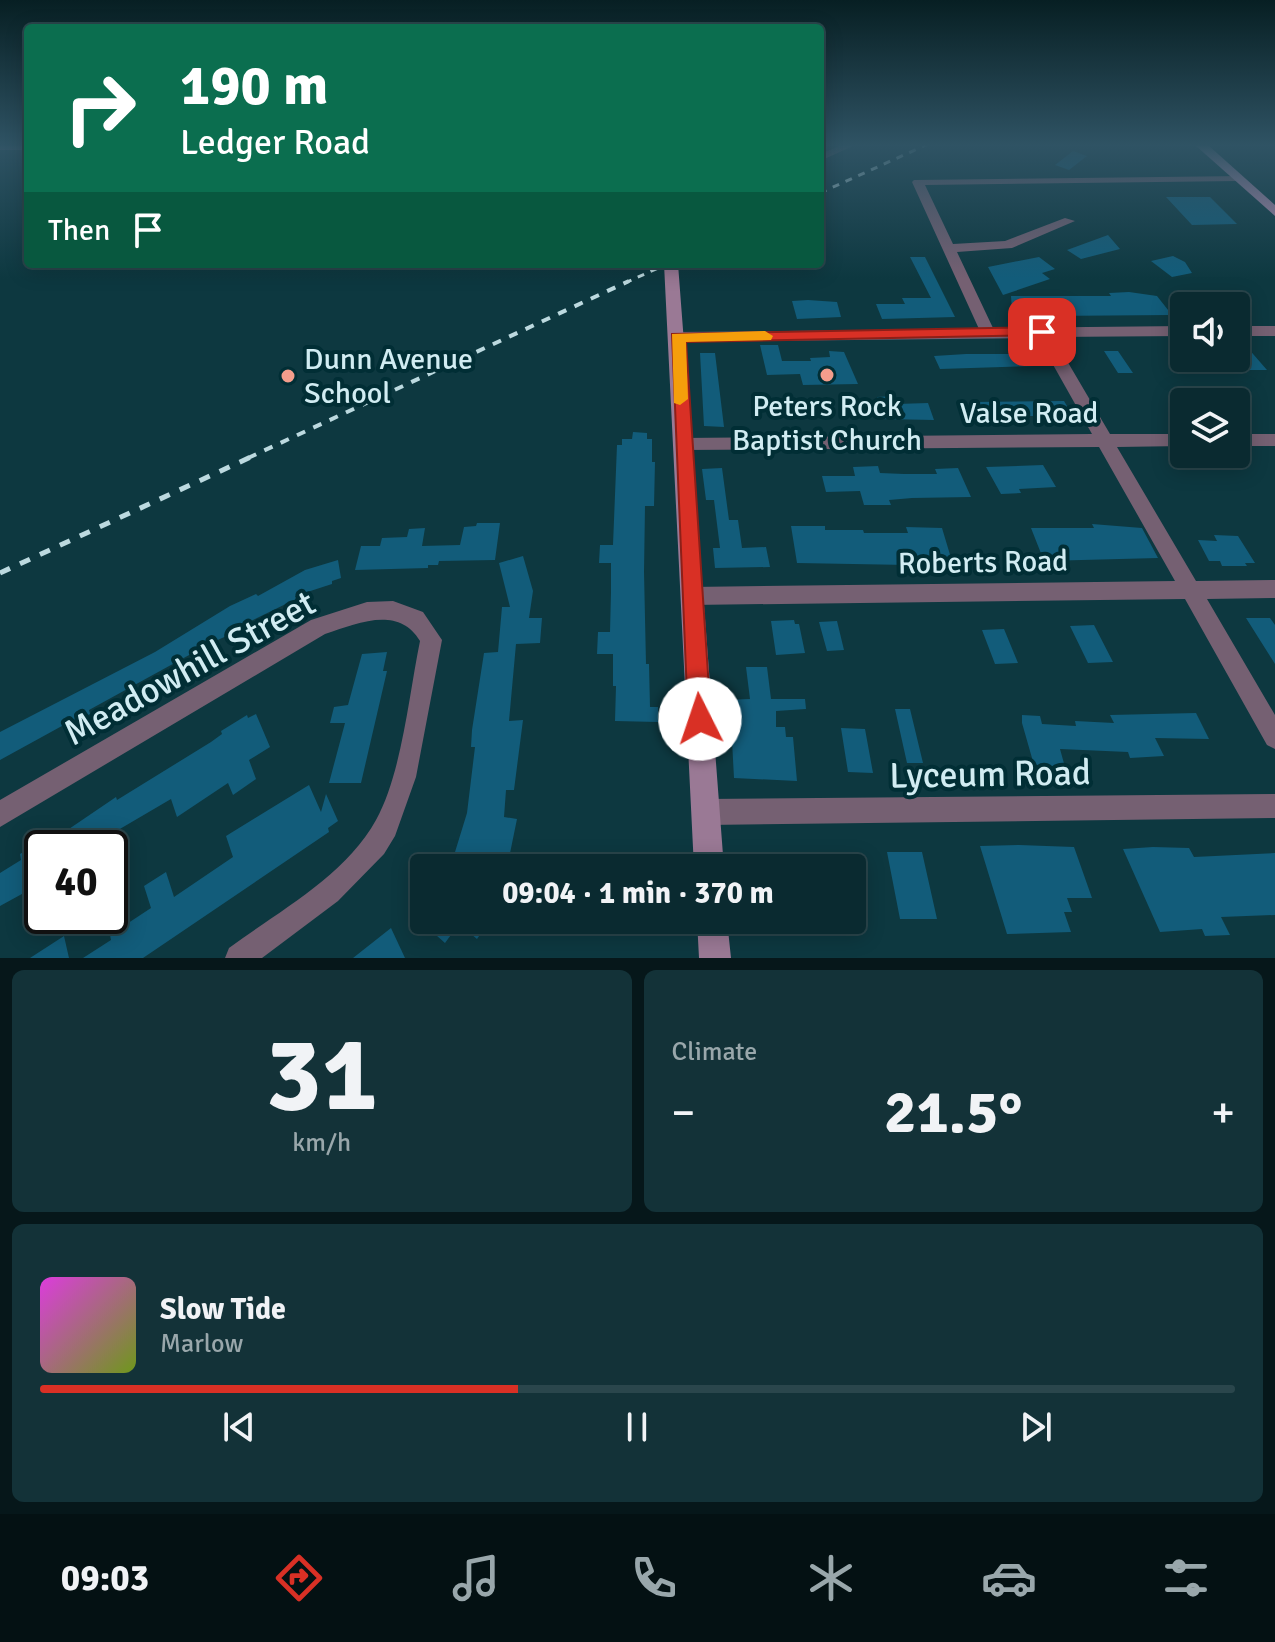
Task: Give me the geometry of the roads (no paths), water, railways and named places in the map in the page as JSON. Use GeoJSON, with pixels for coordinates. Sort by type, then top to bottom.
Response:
{"type":"FeatureCollection","features":[{"type":"Feature","properties":{"kind":"main road"},"geometry":{"type":"LineString","coordinates":[[1251,190],[1275,212]]}},
{"type":"Feature","properties":{"kind":"street"},"geometry":{"type":"LineString","coordinates":[[922,190],[988,333]]}},
{"type":"Feature","properties":{"kind":"street"},"geometry":{"type":"LineString","coordinates":[[949,248],[1007,245],[1069,221]]}},
{"type":"Feature","properties":{"kind":"street"},"geometry":{"type":"LineString","coordinates":[[671,268],[678,337],[708,854]]}},
{"type":"Feature","properties":{"kind":"street"},"geometry":{"type":"LineString","coordinates":[[678,337],[1170,331]]}},
{"type":"Feature","properties":{"kind":"street"},"geometry":{"type":"LineString","coordinates":[[1250,331],[1275,331]]}},
{"type":"Feature","properties":{"kind":"street"},"geometry":{"type":"LineString","coordinates":[[1042,332],[1275,737]]}},
{"type":"Feature","properties":{"kind":"street","name":"Valse Road"},"geometry":{"type":"LineString","coordinates":[[682,444],[1170,440]]}},
{"type":"Feature","properties":{"kind":"street"},"geometry":{"type":"LineString","coordinates":[[1250,440],[1275,440]]}},
{"type":"Feature","properties":{"kind":"street","name":"Roberts Road"},"geometry":{"type":"LineString","coordinates":[[691,596],[1275,589]]}},
{"type":"Feature","properties":{"kind":"street","name":"Meadowhill Street"},"geometry":{"type":"LineString","coordinates":[[0,814],[318,627],[364,612],[396,611],[418,620],[431,640],[399,796],[378,843],[347,875],[239,958]]}},
{"type":"Feature","properties":{"kind":"street","name":"Lyceum Road"},"geometry":{"type":"LineString","coordinates":[[706,812],[1275,806]]}},
{"type":"Feature","properties":{"kind":"street"},"geometry":{"type":"LineString","coordinates":[[713,934],[715,958]]}},
{"type":"Feature","properties":{"kind":"railway"},"geometry":{"type":"LineString","coordinates":[[625,283],[658,268]]}},
{"type":"Feature","properties":{"kind":"railway"},"geometry":{"type":"LineString","coordinates":[[248,458],[629,281]]}},
{"type":"Feature","properties":{"kind":"railway"},"geometry":{"type":"LineString","coordinates":[[0,573],[253,456]]}},
{"type":"Feature","properties":{"kind":"place","name":"Peters Rock Baptist Church"},"geometry":{"type":"Point","coordinates":[827,375]}},
{"type":"Feature","properties":{"kind":"place","name":"Dunn Avenue School"},"geometry":{"type":"Point","coordinates":[288,376]}}]}
